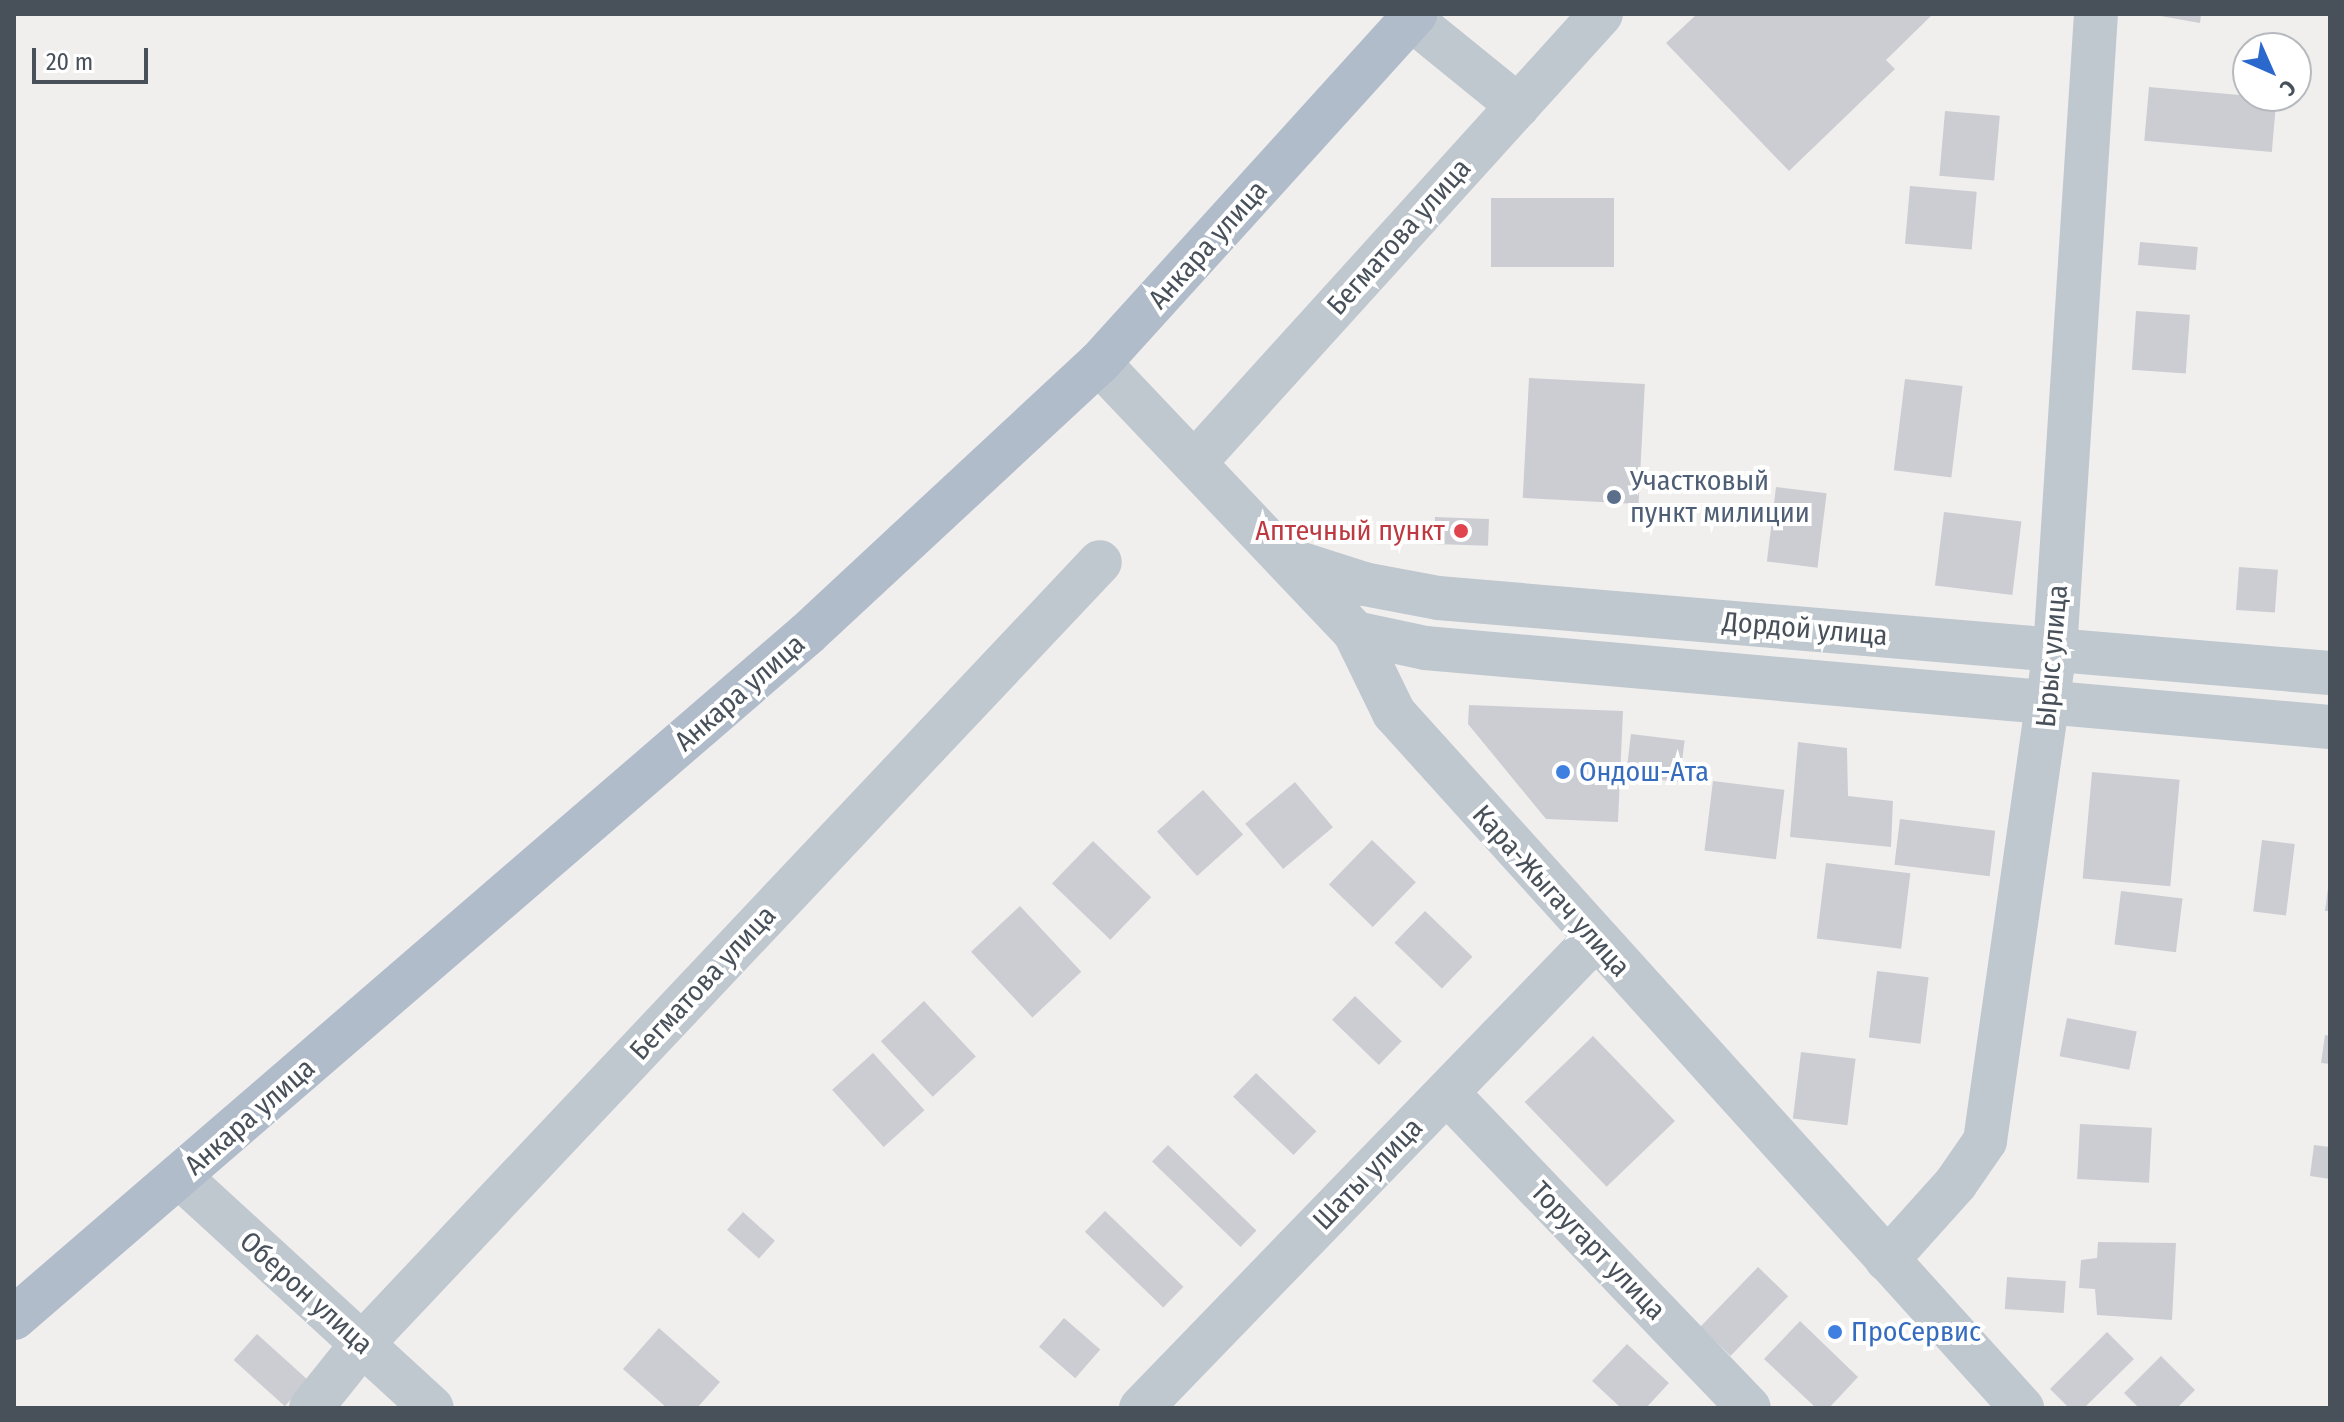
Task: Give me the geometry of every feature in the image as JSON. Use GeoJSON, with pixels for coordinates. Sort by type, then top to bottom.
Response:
{"type":"FeatureCollection","features":[{"type":"Feature","properties":{"kind":"main road","name":"Анкара улица"},"geometry":{"type":"LineString","coordinates":[[14,1318],[181,1178],[807,634],[1099,363],[1413,16]]}},
{"type":"Feature","properties":{"kind":"street","name":"Бегматова улица"},"geometry":{"type":"LineString","coordinates":[[1196,461],[1601,14]]}},
{"type":"Feature","properties":{"kind":"street","name":"Ырыс улица"},"geometry":{"type":"LineString","coordinates":[[1887,1260],[1956,1183],[1985,1141],[2055,651],[2096,14]]}},
{"type":"Feature","properties":{"kind":"street"},"geometry":{"type":"LineString","coordinates":[[1413,16],[1518,106]]}},
{"type":"Feature","properties":{"kind":"street","name":"Кара-Жыгач улица"},"geometry":{"type":"LineString","coordinates":[[1099,363],[1196,461],[1355,633],[1394,713],[1594,940],[2022,1408]]}},
{"type":"Feature","properties":{"kind":"street","name":"Дордой улица"},"geometry":{"type":"LineString","coordinates":[[1285,559],[1364,584],[1438,598],[2330,673]]}},
{"type":"Feature","properties":{"kind":"street","name":"Бегматова улица"},"geometry":{"type":"LineString","coordinates":[[311,1408],[362,1344],[1100,562]]}},
{"type":"Feature","properties":{"kind":"street","name":"Дордой улица"},"geometry":{"type":"LineString","coordinates":[[1355,633],[1425,648],[2330,727]]}},
{"type":"Feature","properties":{"kind":"street"},"geometry":{"type":"LineString","coordinates":[[1383,690],[1394,670],[1425,648]]}},
{"type":"Feature","properties":{"kind":"street","name":"Шаты улица"},"geometry":{"type":"LineString","coordinates":[[1141,1408],[1594,940]]}},
{"type":"Feature","properties":{"kind":"street","name":"Торугарт улица"},"geometry":{"type":"LineString","coordinates":[[1447,1093],[1749,1408]]}},
{"type":"Feature","properties":{"kind":"street","name":"Оберон улица"},"geometry":{"type":"LineString","coordinates":[[181,1178],[432,1408]]}},
{"type":"Feature","properties":{"kind":"building"},"geometry":{"type":"Polygon","coordinates":[[[1697,14],[1933,14],[1886,60],[1895,69],[1789,171],[1666,43],[1697,14]]]}},
{"type":"Feature","properties":{"kind":"building"},"geometry":{"type":"Polygon","coordinates":[[[2149,14],[2201,14],[2200,23],[2149,14]]]}},
{"type":"Feature","properties":{"kind":"building"},"geometry":{"type":"Polygon","coordinates":[[[2149,87],[2232,94],[2232,112],[2275,112],[2272,152],[2144,141],[2149,87]]]}},
{"type":"Feature","properties":{"kind":"building"},"geometry":{"type":"Polygon","coordinates":[[[1945,111],[2000,116],[1994,181],[1939,176],[1945,111]]]}},
{"type":"Feature","properties":{"kind":"building"},"geometry":{"type":"Polygon","coordinates":[[[1910,186],[1977,192],[1972,250],[1905,244],[1910,186]]]}},
{"type":"Feature","properties":{"kind":"building"},"geometry":{"type":"Polygon","coordinates":[[[1491,198],[1614,198],[1614,267],[1491,267],[1491,198]]]}},
{"type":"Feature","properties":{"kind":"building"},"geometry":{"type":"Polygon","coordinates":[[[2140,242],[2198,247],[2196,270],[2138,265],[2140,242]]]}},
{"type":"Feature","properties":{"kind":"building"},"geometry":{"type":"Polygon","coordinates":[[[2136,311],[2190,315],[2186,374],[2132,370],[2136,311]]]}},
{"type":"Feature","properties":{"kind":"building"},"geometry":{"type":"Polygon","coordinates":[[[1529,378],[1645,384],[1639,504],[1523,498],[1529,378]]]}},
{"type":"Feature","properties":{"kind":"building"},"geometry":{"type":"Polygon","coordinates":[[[1905,379],[1963,386],[1951,477],[1894,470],[1905,379]]]}},
{"type":"Feature","properties":{"kind":"building"},"geometry":{"type":"Polygon","coordinates":[[[1776,487],[1827,493],[1817,568],[1767,561],[1776,487]]]}},
{"type":"Feature","properties":{"kind":"building"},"geometry":{"type":"Polygon","coordinates":[[[1944,512],[2021,522],[2012,595],[1935,585],[1944,512]]]}},
{"type":"Feature","properties":{"kind":"building","name":"Аптечный пункт"},"geometry":{"type":"Polygon","coordinates":[[[1435,517],[1489,519],[1488,546],[1434,544],[1435,517]]]}},
{"type":"Feature","properties":{"kind":"building"},"geometry":{"type":"Polygon","coordinates":[[[2239,567],[2278,570],[2275,613],[2236,610],[2239,567]]]}},
{"type":"Feature","properties":{"kind":"building","name":"Ондош-Ата"},"geometry":{"type":"Polygon","coordinates":[[[1469,705],[1623,711],[1618,822],[1546,819],[1468,724],[1469,705]]]}},
{"type":"Feature","properties":{"kind":"building"},"geometry":{"type":"Polygon","coordinates":[[[1631,734],[1685,741],[1679,782],[1626,776],[1631,734]]]}},
{"type":"Feature","properties":{"kind":"building"},"geometry":{"type":"Polygon","coordinates":[[[1798,742],[1847,748],[1848,796],[1893,801],[1891,847],[1790,837],[1798,742]]]}},
{"type":"Feature","properties":{"kind":"building"},"geometry":{"type":"Polygon","coordinates":[[[2092,772],[2180,780],[2170,886],[2083,879],[2092,772]]]}},
{"type":"Feature","properties":{"kind":"building"},"geometry":{"type":"Polygon","coordinates":[[[1713,781],[1784,790],[1776,859],[1704,850],[1713,781]]]}},
{"type":"Feature","properties":{"kind":"building"},"geometry":{"type":"Polygon","coordinates":[[[1295,782],[1333,827],[1283,869],[1245,824],[1295,782]]]}},
{"type":"Feature","properties":{"kind":"building"},"geometry":{"type":"Polygon","coordinates":[[[1203,790],[1243,835],[1197,876],[1157,831],[1203,790]]]}},
{"type":"Feature","properties":{"kind":"building"},"geometry":{"type":"Polygon","coordinates":[[[1900,819],[1995,831],[1990,876],[1894,865],[1900,819]]]}},
{"type":"Feature","properties":{"kind":"building"},"geometry":{"type":"Polygon","coordinates":[[[1372,840],[1416,882],[1373,927],[1329,885],[1372,840]]]}},
{"type":"Feature","properties":{"kind":"building"},"geometry":{"type":"Polygon","coordinates":[[[2262,840],[2295,844],[2286,915],[2253,911],[2262,840]]]}},
{"type":"Feature","properties":{"kind":"building"},"geometry":{"type":"Polygon","coordinates":[[[1093,841],[1151,897],[1110,940],[1052,883],[1093,841]]]}},
{"type":"Feature","properties":{"kind":"building"},"geometry":{"type":"Polygon","coordinates":[[[1826,863],[1910,873],[1901,949],[1817,938],[1826,863]]]}},
{"type":"Feature","properties":{"kind":"building"},"geometry":{"type":"Polygon","coordinates":[[[2328,888],[2330,911],[2325,911],[2328,888]]]}},
{"type":"Feature","properties":{"kind":"building"},"geometry":{"type":"Polygon","coordinates":[[[2121,891],[2183,899],[2176,952],[2114,945],[2121,891]]]}},
{"type":"Feature","properties":{"kind":"building"},"geometry":{"type":"Polygon","coordinates":[[[1020,906],[1081,972],[1032,1018],[971,952],[1020,906]]]}},
{"type":"Feature","properties":{"kind":"building"},"geometry":{"type":"Polygon","coordinates":[[[1425,911],[1472,957],[1442,988],[1394,943],[1425,911]]]}},
{"type":"Feature","properties":{"kind":"building"},"geometry":{"type":"Polygon","coordinates":[[[1877,971],[1929,977],[1920,1044],[1869,1038],[1877,971]]]}},
{"type":"Feature","properties":{"kind":"building"},"geometry":{"type":"Polygon","coordinates":[[[1355,996],[1402,1041],[1379,1065],[1332,1020],[1355,996]]]}},
{"type":"Feature","properties":{"kind":"building"},"geometry":{"type":"Polygon","coordinates":[[[924,1001],[976,1057],[933,1097],[881,1041],[924,1001]]]}},
{"type":"Feature","properties":{"kind":"building"},"geometry":{"type":"Polygon","coordinates":[[[2067,1018],[2137,1032],[2129,1070],[2060,1056],[2067,1018]]]}},
{"type":"Feature","properties":{"kind":"building"},"geometry":{"type":"Polygon","coordinates":[[[2325,1035],[2330,1036],[2330,1064],[2321,1063],[2325,1035]]]}},
{"type":"Feature","properties":{"kind":"building"},"geometry":{"type":"Polygon","coordinates":[[[1593,1036],[1675,1121],[1607,1187],[1525,1102],[1593,1036]]]}},
{"type":"Feature","properties":{"kind":"building"},"geometry":{"type":"Polygon","coordinates":[[[1801,1052],[1856,1059],[1847,1125],[1793,1119],[1801,1052]]]}},
{"type":"Feature","properties":{"kind":"building"},"geometry":{"type":"Polygon","coordinates":[[[873,1053],[925,1110],[884,1147],[832,1090],[873,1053]]]}},
{"type":"Feature","properties":{"kind":"building"},"geometry":{"type":"Polygon","coordinates":[[[1256,1073],[1316,1131],[1294,1155],[1233,1097],[1256,1073]]]}},
{"type":"Feature","properties":{"kind":"building"},"geometry":{"type":"Polygon","coordinates":[[[2080,1124],[2152,1128],[2149,1183],[2077,1179],[2080,1124]]]}},
{"type":"Feature","properties":{"kind":"building"},"geometry":{"type":"Polygon","coordinates":[[[1168,1145],[1256,1230],[1241,1247],[1152,1162],[1168,1145]]]}},
{"type":"Feature","properties":{"kind":"building"},"geometry":{"type":"Polygon","coordinates":[[[2314,1145],[2330,1147],[2330,1179],[2310,1176],[2314,1145]]]}},
{"type":"Feature","properties":{"kind":"building"},"geometry":{"type":"Polygon","coordinates":[[[1105,1211],[1183,1287],[1163,1308],[1085,1232],[1105,1211]]]}},
{"type":"Feature","properties":{"kind":"building"},"geometry":{"type":"Polygon","coordinates":[[[743,1212],[775,1241],[759,1259],[727,1230],[743,1212]]]}},
{"type":"Feature","properties":{"kind":"building"},"geometry":{"type":"Polygon","coordinates":[[[2098,1242],[2176,1243],[2172,1320],[2097,1315],[2095,1289],[2079,1288],[2081,1260],[2097,1258],[2098,1242]]]}},
{"type":"Feature","properties":{"kind":"building"},"geometry":{"type":"Polygon","coordinates":[[[1758,1267],[1788,1296],[1731,1356],[1700,1327],[1758,1267]]]}},
{"type":"Feature","properties":{"kind":"building"},"geometry":{"type":"Polygon","coordinates":[[[2007,1277],[2066,1281],[2064,1313],[2005,1309],[2007,1277]]]}},
{"type":"Feature","properties":{"kind":"building"},"geometry":{"type":"Polygon","coordinates":[[[1064,1318],[1100,1349],[1075,1378],[1039,1347],[1064,1318]]]}},
{"type":"Feature","properties":{"kind":"building"},"geometry":{"type":"Polygon","coordinates":[[[1800,1321],[1858,1377],[1829,1408],[1816,1408],[1764,1359],[1800,1321]]]}},
{"type":"Feature","properties":{"kind":"building"},"geometry":{"type":"Polygon","coordinates":[[[659,1328],[720,1382],[697,1408],[667,1408],[623,1369],[659,1328]]]}},
{"type":"Feature","properties":{"kind":"building"},"geometry":{"type":"Polygon","coordinates":[[[2107,1332],[2134,1359],[2084,1408],[2069,1408],[2050,1389],[2107,1332]]]}},
{"type":"Feature","properties":{"kind":"building"},"geometry":{"type":"Polygon","coordinates":[[[257,1334],[308,1380],[285,1406],[234,1360],[257,1334]]]}},
{"type":"Feature","properties":{"kind":"building"},"geometry":{"type":"Polygon","coordinates":[[[1627,1344],[1669,1383],[1646,1408],[1621,1408],[1592,1381],[1627,1344]]]}},
{"type":"Feature","properties":{"kind":"building"},"geometry":{"type":"Polygon","coordinates":[[[2161,1356],[2195,1390],[2177,1408],[2139,1408],[2124,1393],[2161,1356]]]}},
{"type":"Feature","properties":{"kind":"place","name":"Участковый пункт милиции"},"geometry":{"type":"Point","coordinates":[1614,497]}},
{"type":"Feature","properties":{"kind":"place","name":"Аптечный пункт"},"geometry":{"type":"Point","coordinates":[1461,531]}},
{"type":"Feature","properties":{"kind":"place","name":"Ондош-Ата"},"geometry":{"type":"Point","coordinates":[1563,772]}},
{"type":"Feature","properties":{"kind":"place","name":"ПроСервис"},"geometry":{"type":"Point","coordinates":[1835,1332]}}]}
